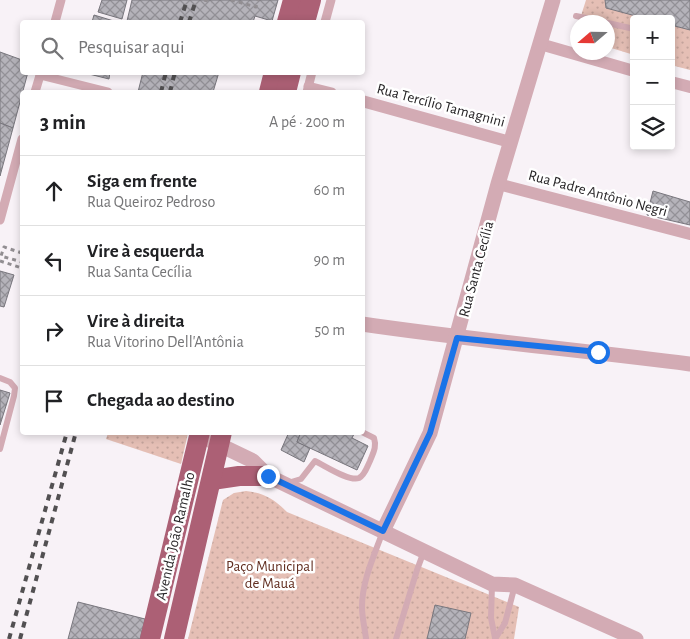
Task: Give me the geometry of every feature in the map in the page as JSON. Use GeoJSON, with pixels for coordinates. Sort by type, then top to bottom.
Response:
{"type":"FeatureCollection","features":[{"type":"Feature","properties":{"kind":"highway"},"geometry":{"type":"LineString","coordinates":[[288,20],[293,0]]}},
{"type":"Feature","properties":{"kind":"highway"},"geometry":{"type":"LineString","coordinates":[[306,20],[312,0]]}},
{"type":"Feature","properties":{"kind":"highway"},"geometry":{"type":"LineString","coordinates":[[270,90],[273,75]]}},
{"type":"Feature","properties":{"kind":"highway"},"geometry":{"type":"LineString","coordinates":[[286,90],[289,75]]}},
{"type":"Feature","properties":{"kind":"highway","name":"Avenida João Ramalho"},"geometry":{"type":"LineString","coordinates":[[174,639],[200,480],[198,435]]}},
{"type":"Feature","properties":{"kind":"highway","name":"Avenida João Ramalho"},"geometry":{"type":"LineString","coordinates":[[150,639],[200,480],[221,438]]}},
{"type":"Feature","properties":{"kind":"highway"},"geometry":{"type":"LineString","coordinates":[[200,480],[239,476],[276,480]]}},
{"type":"Feature","properties":{"kind":"street"},"geometry":{"type":"LineString","coordinates":[[56,20],[61,0]]}},
{"type":"Feature","properties":{"kind":"street"},"geometry":{"type":"LineString","coordinates":[[326,20],[331,0]]}},
{"type":"Feature","properties":{"kind":"street","name":"Rua Santa Cecília"},"geometry":{"type":"LineString","coordinates":[[383,531],[430,433],[498,184],[553,0]]}},
{"type":"Feature","properties":{"kind":"street"},"geometry":{"type":"LineString","coordinates":[[540,44],[630,70]]}},
{"type":"Feature","properties":{"kind":"street"},"geometry":{"type":"LineString","coordinates":[[36,90],[41,75]]}},
{"type":"Feature","properties":{"kind":"street"},"geometry":{"type":"LineString","coordinates":[[45,75],[101,90]]}},
{"type":"Feature","properties":{"kind":"street"},"geometry":{"type":"LineString","coordinates":[[308,89],[311,75]]}},
{"type":"Feature","properties":{"kind":"street"},"geometry":{"type":"LineString","coordinates":[[675,83],[690,87]]}},
{"type":"Feature","properties":{"kind":"street","name":"Rua Tercílio Tamagnini"},"geometry":{"type":"LineString","coordinates":[[365,102],[510,142]]}},
{"type":"Feature","properties":{"kind":"street"},"geometry":{"type":"LineString","coordinates":[[0,220],[20,146]]}},
{"type":"Feature","properties":{"kind":"street","name":"Rua Padre Antônio Negri"},"geometry":{"type":"LineString","coordinates":[[498,184],[690,234]]}},
{"type":"Feature","properties":{"kind":"street"},"geometry":{"type":"LineString","coordinates":[[365,324],[457,338],[598,352],[690,364]]}},
{"type":"Feature","properties":{"kind":"street"},"geometry":{"type":"LineString","coordinates":[[207,435],[221,438],[276,480],[492,584],[515,585],[636,639]]}},
{"type":"Feature","properties":{"kind":"lane"},"geometry":{"type":"LineString","coordinates":[[615,25],[630,28]]}},
{"type":"Feature","properties":{"kind":"lane"},"geometry":{"type":"LineString","coordinates":[[0,378],[10,382],[15,388],[0,449]]}},
{"type":"Feature","properties":{"kind":"lane"},"geometry":{"type":"LineString","coordinates":[[276,480],[301,479],[315,460],[345,476],[354,479],[359,478],[364,474],[376,444],[374,438],[365,434]]}},
{"type":"Feature","properties":{"kind":"lane"},"geometry":{"type":"LineString","coordinates":[[366,639],[362,609],[363,596],[366,577],[383,531]]}},
{"type":"Feature","properties":{"kind":"lane"},"geometry":{"type":"LineString","coordinates":[[396,639],[424,550]]}},
{"type":"Feature","properties":{"kind":"lane"},"geometry":{"type":"LineString","coordinates":[[492,584],[491,618],[495,638]]}},
{"type":"Feature","properties":{"kind":"lane"},"geometry":{"type":"LineString","coordinates":[[495,638],[505,623],[515,585]]}},
{"type":"Feature","properties":{"kind":"path"},"geometry":{"type":"LineString","coordinates":[[231,0],[256,7],[258,0]]}},
{"type":"Feature","properties":{"kind":"path"},"geometry":{"type":"LineString","coordinates":[[20,252],[4,248],[1,256],[20,261]]}},
{"type":"Feature","properties":{"kind":"path"},"geometry":{"type":"LineString","coordinates":[[0,262],[20,267]]}},
{"type":"Feature","properties":{"kind":"green space"},"geometry":{"type":"Polygon","coordinates":[[[586,0],[690,0],[690,70],[675,66],[675,15],[630,15],[630,54],[615,49],[615,15],[581,15],[586,0]]]}},
{"type":"Feature","properties":{"kind":"green space"},"geometry":{"type":"Polygon","coordinates":[[[107,435],[188,435],[181,464],[106,439],[107,435]]]}},
{"type":"Feature","properties":{"kind":"green space","name":"Paço Municipal de Mauá"},"geometry":{"type":"Polygon","coordinates":[[[246,491],[268,497],[287,512],[519,607],[514,639],[188,639],[223,500],[234,493],[246,491]]]}},
{"type":"Feature","properties":{"kind":"building"},"geometry":{"type":"Polygon","coordinates":[[[102,0],[127,0],[122,19],[98,12],[102,0]]]}},
{"type":"Feature","properties":{"kind":"building"},"geometry":{"type":"Polygon","coordinates":[[[132,0],[278,0],[272,20],[255,16],[254,20],[127,20],[132,0]]]}},
{"type":"Feature","properties":{"kind":"building"},"geometry":{"type":"Polygon","coordinates":[[[605,0],[690,0],[690,30],[675,26],[675,15],[632,15],[606,8],[605,0]]]}},
{"type":"Feature","properties":{"kind":"building"},"geometry":{"type":"Polygon","coordinates":[[[94,15],[110,20],[93,20],[94,15]]]}},
{"type":"Feature","properties":{"kind":"building"},"geometry":{"type":"Polygon","coordinates":[[[0,52],[20,59],[20,75],[27,75],[23,90],[20,90],[20,102],[13,128],[0,123],[0,52]]]}},
{"type":"Feature","properties":{"kind":"building"},"geometry":{"type":"Polygon","coordinates":[[[93,75],[110,75],[109,79],[93,75]]]}},
{"type":"Feature","properties":{"kind":"building"},"geometry":{"type":"Polygon","coordinates":[[[142,75],[218,75],[214,90],[138,90],[142,75]]]}},
{"type":"Feature","properties":{"kind":"building"},"geometry":{"type":"Polygon","coordinates":[[[0,123],[13,128],[0,176],[0,123]]]}},
{"type":"Feature","properties":{"kind":"building"},"geometry":{"type":"Polygon","coordinates":[[[653,191],[690,202],[690,225],[647,215],[653,191]]]}},
{"type":"Feature","properties":{"kind":"building"},"geometry":{"type":"Polygon","coordinates":[[[0,271],[14,275],[4,307],[0,306],[0,271]]]}},
{"type":"Feature","properties":{"kind":"building"},"geometry":{"type":"Polygon","coordinates":[[[0,390],[10,393],[0,425],[0,390]]]}},
{"type":"Feature","properties":{"kind":"building"},"geometry":{"type":"Polygon","coordinates":[[[288,435],[300,435],[297,442],[310,448],[304,462],[281,450],[288,435]]]}},
{"type":"Feature","properties":{"kind":"building"},"geometry":{"type":"Polygon","coordinates":[[[300,435],[354,435],[352,438],[368,446],[357,470],[297,442],[300,435]]]}},
{"type":"Feature","properties":{"kind":"building"},"geometry":{"type":"Polygon","coordinates":[[[78,602],[145,619],[140,639],[68,639],[78,602]]]}},
{"type":"Feature","properties":{"kind":"building"},"geometry":{"type":"Polygon","coordinates":[[[435,605],[471,613],[465,639],[427,639],[435,605]]]}},
{"type":"Feature","properties":{"kind":"railway"},"geometry":{"type":"LineString","coordinates":[[181,20],[187,0]]}},
{"type":"Feature","properties":{"kind":"railway"},"geometry":{"type":"LineString","coordinates":[[190,20],[196,0]]}},
{"type":"Feature","properties":{"kind":"railway"},"geometry":{"type":"LineString","coordinates":[[162,90],[165,75]]}},
{"type":"Feature","properties":{"kind":"railway"},"geometry":{"type":"LineString","coordinates":[[170,90],[174,75]]}},
{"type":"Feature","properties":{"kind":"railway"},"geometry":{"type":"LineString","coordinates":[[9,639],[66,435]]}},
{"type":"Feature","properties":{"kind":"railway"},"geometry":{"type":"LineString","coordinates":[[20,639],[75,435]]}},
{"type":"Feature","properties":{"kind":"route"},"geometry":{"type":"LineString","coordinates":[[268,476],[383,531],[430,433],[457,338],[598,352]]}}]}
